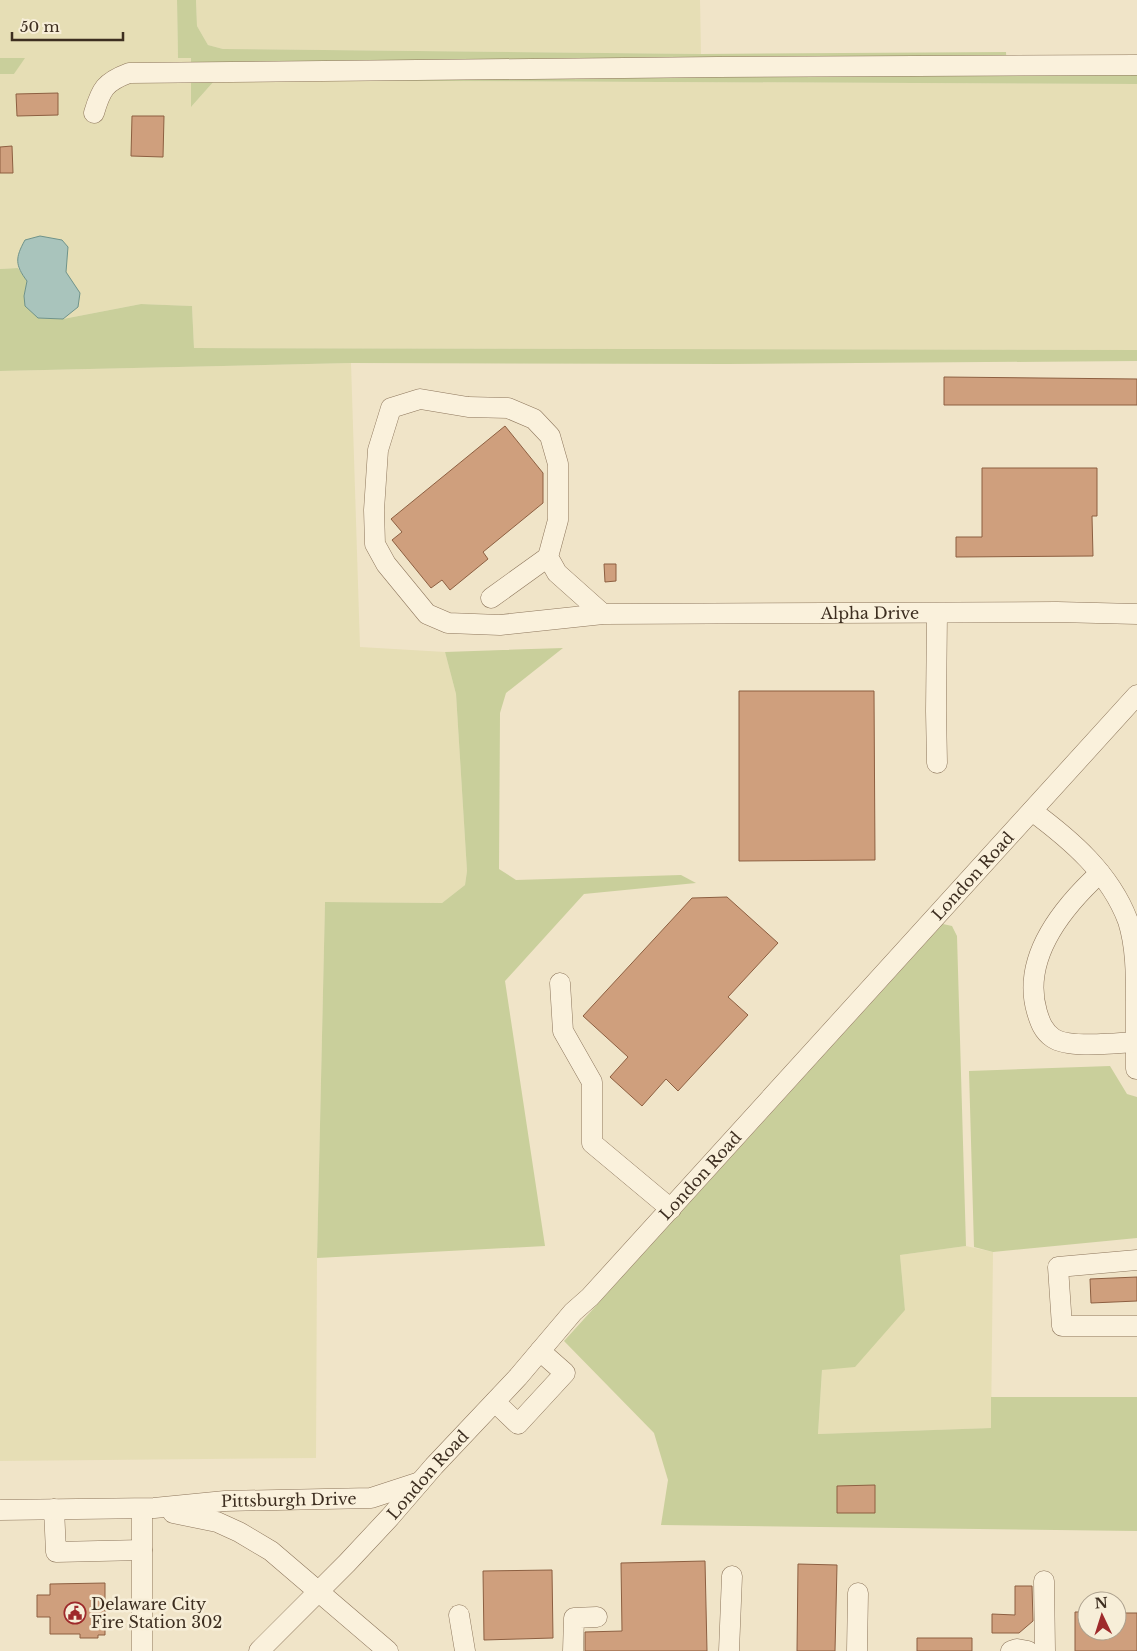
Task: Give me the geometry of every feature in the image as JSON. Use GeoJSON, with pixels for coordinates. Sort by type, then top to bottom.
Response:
{"type":"FeatureCollection","features":[{"type":"Feature","properties":{"kind":"street"},"geometry":{"type":"LineString","coordinates":[[94,113],[99,97],[111,80],[129,73],[1137,65]]}},
{"type":"Feature","properties":{"kind":"street","name":"Alpha Drive"},"geometry":{"type":"LineString","coordinates":[[548,557],[558,520],[558,464],[550,436],[534,419],[508,408],[468,407],[420,399],[391,408],[378,450],[374,510],[375,544],[386,564],[427,614],[448,623],[500,625],[603,614],[1137,614]]}},
{"type":"Feature","properties":{"kind":"street"},"geometry":{"type":"LineString","coordinates":[[491,598],[548,557],[558,574],[603,614]]}},
{"type":"Feature","properties":{"kind":"street"},"geometry":{"type":"LineString","coordinates":[[937,613],[937,763]]}},
{"type":"Feature","properties":{"kind":"street","name":"London Road"},"geometry":{"type":"LineString","coordinates":[[258,1651],[390,1517],[495,1402],[573,1312],[590,1297],[671,1209],[1137,695]]}},
{"type":"Feature","properties":{"kind":"street"},"geometry":{"type":"LineString","coordinates":[[1032,811],[1060,831],[1084,854],[1100,873],[1119,902],[1128,923],[1136,968],[1136,1069]]}},
{"type":"Feature","properties":{"kind":"street"},"geometry":{"type":"LineString","coordinates":[[1100,873],[1080,891],[1048,934],[1035,969],[1034,1002],[1041,1025],[1053,1038],[1075,1044],[1136,1042]]}},
{"type":"Feature","properties":{"kind":"street"},"geometry":{"type":"LineString","coordinates":[[560,983],[563,1032],[592,1082],[592,1142],[671,1209]]}},
{"type":"Feature","properties":{"kind":"street"},"geometry":{"type":"LineString","coordinates":[[1137,1260],[1058,1267],[1062,1326],[1137,1326]]}},
{"type":"Feature","properties":{"kind":"street"},"geometry":{"type":"LineString","coordinates":[[495,1402],[518,1424],[565,1373],[540,1351]]}},
{"type":"Feature","properties":{"kind":"street","name":"Pittsburgh Drive"},"geometry":{"type":"LineString","coordinates":[[0,1510],[148,1509],[225,1501],[371,1498],[420,1482]]}},
{"type":"Feature","properties":{"kind":"street"},"geometry":{"type":"LineString","coordinates":[[54,1509],[56,1552],[142,1550]]}},
{"type":"Feature","properties":{"kind":"street"},"geometry":{"type":"LineString","coordinates":[[142,1651],[142,1550],[148,1509]]}},
{"type":"Feature","properties":{"kind":"street","name":"Pittsburgh Drive"},"geometry":{"type":"LineString","coordinates":[[148,1509],[217,1522],[239,1532],[271,1551],[388,1651]]}},
{"type":"Feature","properties":{"kind":"street"},"geometry":{"type":"LineString","coordinates":[[729,1651],[732,1576]]}},
{"type":"Feature","properties":{"kind":"street"},"geometry":{"type":"LineString","coordinates":[[1044,1581],[1045,1651]]}},
{"type":"Feature","properties":{"kind":"street"},"geometry":{"type":"LineString","coordinates":[[857,1651],[858,1593]]}},
{"type":"Feature","properties":{"kind":"street"},"geometry":{"type":"LineString","coordinates":[[459,1615],[465,1651]]}},
{"type":"Feature","properties":{"kind":"street"},"geometry":{"type":"LineString","coordinates":[[573,1651],[574,1618],[597,1617]]}},
{"type":"Feature","properties":{"kind":"street"},"geometry":{"type":"LineString","coordinates":[[1011,1651],[1018,1649],[1028,1651]]}},
{"type":"Feature","properties":{"kind":"shaded area"},"geometry":{"type":"Polygon","coordinates":[[[0,0],[177,0],[178,58],[191,58],[192,106],[215,80],[1137,84],[1137,350],[194,348],[192,306],[141,304],[63,319],[78,307],[80,293],[66,272],[68,248],[19,251],[18,268],[0,269],[0,74],[14,74],[24,58],[0,58],[0,0]]]}},
{"type":"Feature","properties":{"kind":"shaded area"},"geometry":{"type":"Polygon","coordinates":[[[196,0],[700,0],[701,54],[223,49],[208,45],[197,26],[196,0]]]}},
{"type":"Feature","properties":{"kind":"shaded area"},"geometry":{"type":"Polygon","coordinates":[[[351,363],[360,647],[445,652],[456,694],[467,871],[465,885],[442,903],[325,902],[317,1258],[316,1458],[0,1461],[0,371],[351,363]]]}},
{"type":"Feature","properties":{"kind":"shaded area"},"geometry":{"type":"Polygon","coordinates":[[[966,1246],[993,1252],[991,1428],[818,1434],[822,1370],[905,1310],[900,1255],[966,1246]]]}},
{"type":"Feature","properties":{"kind":"green space"},"geometry":{"type":"Polygon","coordinates":[[[177,0],[196,0],[197,26],[208,45],[223,49],[701,54],[1006,52],[1007,73],[1137,72],[1137,84],[215,80],[191,107],[191,58],[178,58],[177,0]]]}},
{"type":"Feature","properties":{"kind":"green space"},"geometry":{"type":"Polygon","coordinates":[[[0,58],[25,58],[14,74],[0,74],[0,58]]]}},
{"type":"Feature","properties":{"kind":"green space"},"geometry":{"type":"Polygon","coordinates":[[[18,268],[27,281],[24,296],[38,318],[63,319],[141,304],[192,306],[194,348],[1137,350],[1137,361],[727,364],[351,363],[0,371],[0,269],[18,268]]]}},
{"type":"Feature","properties":{"kind":"green space"},"geometry":{"type":"Polygon","coordinates":[[[563,648],[506,693],[500,713],[499,869],[516,880],[681,875],[696,883],[584,894],[505,981],[545,1246],[317,1258],[325,902],[442,903],[465,885],[467,871],[456,694],[445,652],[563,648]]]}},
{"type":"Feature","properties":{"kind":"green space"},"geometry":{"type":"Polygon","coordinates":[[[943,924],[952,926],[957,936],[966,1246],[900,1255],[905,1310],[855,1367],[822,1370],[818,1434],[991,1428],[991,1397],[1137,1397],[1137,1531],[661,1525],[668,1480],[654,1433],[564,1341],[943,924]]]}},
{"type":"Feature","properties":{"kind":"green space"},"geometry":{"type":"Polygon","coordinates":[[[1110,1066],[1127,1094],[1137,1097],[1137,1238],[993,1252],[974,1247],[969,1071],[1110,1066]]]}},
{"type":"Feature","properties":{"kind":"water"},"geometry":{"type":"Polygon","coordinates":[[[40,236],[62,240],[68,247],[66,272],[80,293],[78,307],[63,319],[38,318],[25,306],[24,296],[27,281],[18,266],[19,252],[25,240],[40,236]]]}},
{"type":"Feature","properties":{"kind":"building"},"geometry":{"type":"Polygon","coordinates":[[[58,93],[58,115],[17,116],[16,94],[58,93]]]}},
{"type":"Feature","properties":{"kind":"building"},"geometry":{"type":"Polygon","coordinates":[[[132,116],[164,116],[163,157],[131,156],[132,116]]]}},
{"type":"Feature","properties":{"kind":"building"},"geometry":{"type":"Polygon","coordinates":[[[12,146],[13,173],[0,173],[0,147],[12,146]]]}},
{"type":"Feature","properties":{"kind":"building"},"geometry":{"type":"Polygon","coordinates":[[[944,377],[1137,379],[1137,405],[944,405],[944,377]]]}},
{"type":"Feature","properties":{"kind":"building"},"geometry":{"type":"Polygon","coordinates":[[[505,426],[543,473],[543,503],[483,552],[488,559],[450,590],[442,580],[431,588],[392,540],[402,532],[391,519],[505,426]]]}},
{"type":"Feature","properties":{"kind":"building"},"geometry":{"type":"Polygon","coordinates":[[[982,468],[1097,468],[1097,516],[1092,516],[1093,556],[956,557],[956,537],[982,537],[982,468]]]}},
{"type":"Feature","properties":{"kind":"building"},"geometry":{"type":"Polygon","coordinates":[[[604,564],[616,564],[616,581],[605,582],[604,564]]]}},
{"type":"Feature","properties":{"kind":"building"},"geometry":{"type":"Polygon","coordinates":[[[739,691],[874,691],[875,860],[739,861],[739,691]]]}},
{"type":"Feature","properties":{"kind":"building"},"geometry":{"type":"Polygon","coordinates":[[[727,897],[778,943],[728,997],[748,1015],[678,1091],[666,1079],[642,1106],[610,1077],[628,1057],[583,1016],[692,898],[727,897]]]}},
{"type":"Feature","properties":{"kind":"building"},"geometry":{"type":"Polygon","coordinates":[[[1137,1277],[1137,1301],[1091,1303],[1090,1279],[1137,1277]]]}},
{"type":"Feature","properties":{"kind":"building"},"geometry":{"type":"Polygon","coordinates":[[[875,1485],[875,1513],[837,1513],[837,1486],[875,1485]]]}},
{"type":"Feature","properties":{"kind":"building"},"geometry":{"type":"Polygon","coordinates":[[[705,1561],[707,1651],[585,1651],[585,1632],[622,1631],[621,1563],[705,1561]]]}},
{"type":"Feature","properties":{"kind":"building"},"geometry":{"type":"Polygon","coordinates":[[[798,1564],[837,1565],[835,1651],[797,1651],[798,1564]]]}},
{"type":"Feature","properties":{"kind":"building"},"geometry":{"type":"Polygon","coordinates":[[[552,1570],[553,1638],[484,1640],[483,1571],[552,1570]]]}},
{"type":"Feature","properties":{"kind":"building"},"geometry":{"type":"Polygon","coordinates":[[[105,1583],[105,1635],[98,1635],[98,1638],[80,1638],[80,1634],[50,1634],[50,1617],[37,1617],[37,1595],[50,1595],[50,1584],[105,1583]]]}},
{"type":"Feature","properties":{"kind":"building"},"geometry":{"type":"Polygon","coordinates":[[[1015,1586],[1032,1586],[1033,1621],[1019,1633],[992,1633],[992,1614],[1015,1615],[1015,1586]]]}},
{"type":"Feature","properties":{"kind":"building"},"geometry":{"type":"Polygon","coordinates":[[[1075,1612],[1077,1612],[1077,1641],[1127,1641],[1127,1613],[1137,1613],[1137,1651],[1075,1651],[1075,1612]]]}},
{"type":"Feature","properties":{"kind":"building"},"geometry":{"type":"Polygon","coordinates":[[[917,1638],[972,1638],[972,1651],[917,1651],[917,1638]]]}},
{"type":"Feature","properties":{"kind":"place","name":"Delaware City Fire Station 302"},"geometry":{"type":"Point","coordinates":[75,1613]}}]}
